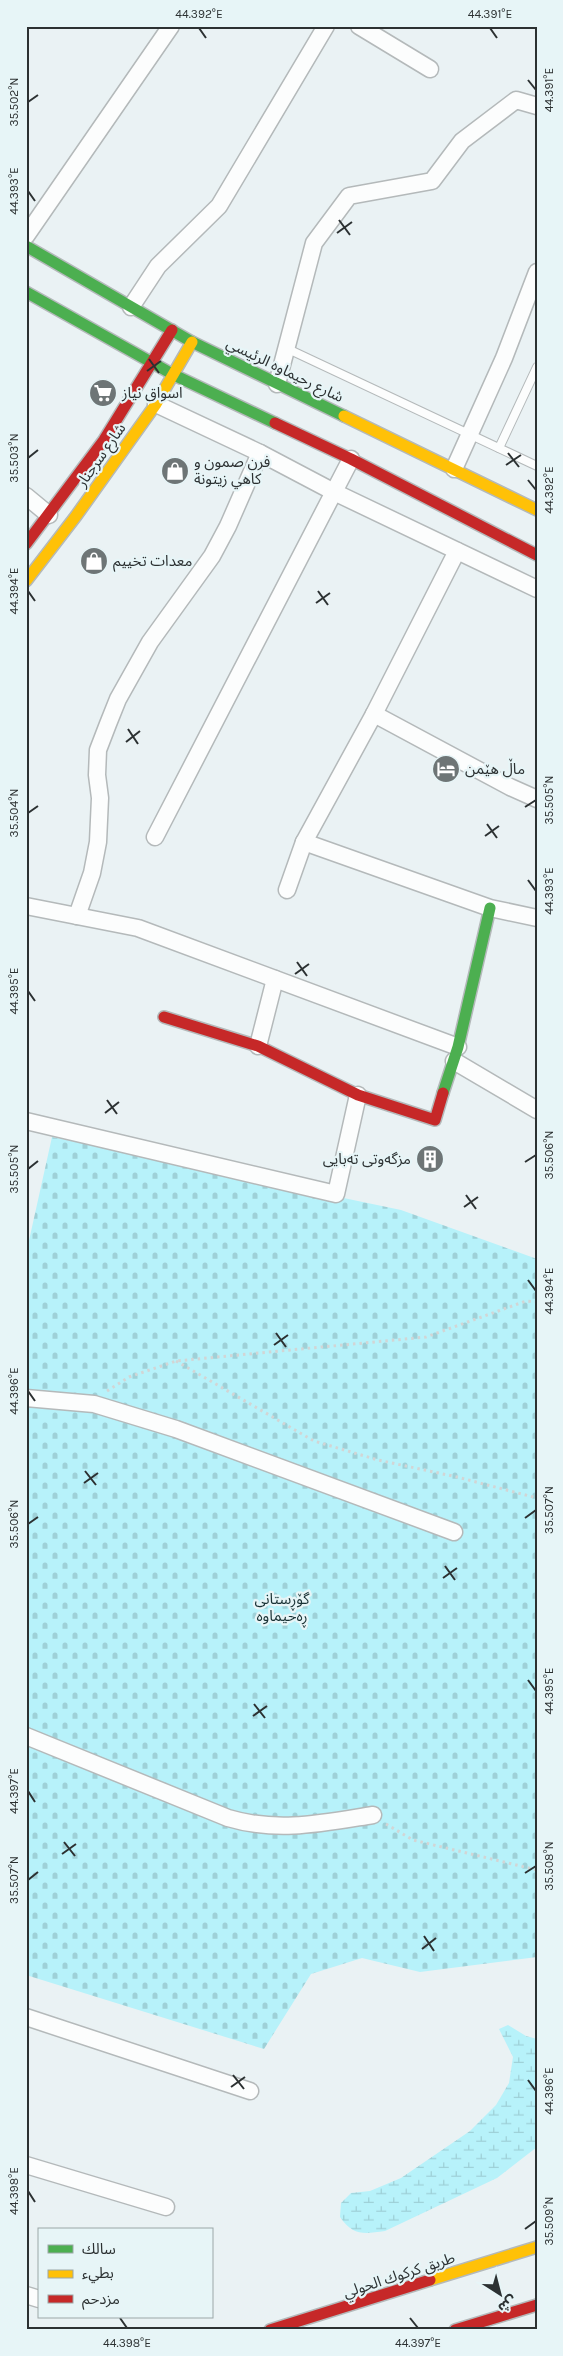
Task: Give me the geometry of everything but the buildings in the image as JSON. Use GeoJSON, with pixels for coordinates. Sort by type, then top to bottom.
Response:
{"type":"FeatureCollection","features":[{"type":"Feature","properties":{"kind":"main road","name":"شارع رحيماوه الرئيسي"},"geometry":{"type":"LineString","coordinates":[[26,246],[192,342],[537,510]]}},
{"type":"Feature","properties":{"kind":"main road"},"geometry":{"type":"LineString","coordinates":[[26,292],[174,375],[350,459],[537,555]]}},
{"type":"Feature","properties":{"kind":"main road","name":"شارع سرجنار"},"geometry":{"type":"LineString","coordinates":[[26,544],[102,441],[154,364],[172,330]]}},
{"type":"Feature","properties":{"kind":"main road","name":"شارع سرجنار"},"geometry":{"type":"LineString","coordinates":[[26,581],[76,516],[156,404],[192,342]]}},
{"type":"Feature","properties":{"kind":"main road"},"geometry":{"type":"LineString","coordinates":[[164,1017],[258,1046],[358,1095],[435,1120],[456,1054],[490,908]]}},
{"type":"Feature","properties":{"kind":"main road","name":"طريق كركوك الحولي"},"geometry":{"type":"LineString","coordinates":[[270,2330],[537,2247]]}},
{"type":"Feature","properties":{"kind":"main road"},"geometry":{"type":"LineString","coordinates":[[455,2330],[537,2305]]}},
{"type":"Feature","properties":{"kind":"street"},"geometry":{"type":"LineString","coordinates":[[26,236],[171,26]]}},
{"type":"Feature","properties":{"kind":"street"},"geometry":{"type":"LineString","coordinates":[[132,307],[158,266],[219,206],[326,26]]}},
{"type":"Feature","properties":{"kind":"street"},"geometry":{"type":"LineString","coordinates":[[360,26],[430,69]]}},
{"type":"Feature","properties":{"kind":"street"},"geometry":{"type":"LineString","coordinates":[[277,384],[288,349],[314,243],[349,196],[432,181],[462,141],[516,100],[536,102]]}},
{"type":"Feature","properties":{"kind":"street"},"geometry":{"type":"LineString","coordinates":[[454,468],[504,358],[537,272]]}},
{"type":"Feature","properties":{"kind":"street"},"geometry":{"type":"LineString","coordinates":[[156,404],[260,453],[334,492],[537,588]]}},
{"type":"Feature","properties":{"kind":"street"},"geometry":{"type":"LineString","coordinates":[[77,916],[92,873],[98,842],[100,805],[97,775],[98,750],[108,724],[123,690],[150,642],[220,541],[260,453]]}},
{"type":"Feature","properties":{"kind":"street"},"geometry":{"type":"LineString","coordinates":[[155,837],[350,459]]}},
{"type":"Feature","properties":{"kind":"street"},"geometry":{"type":"LineString","coordinates":[[26,496],[48,515]]}},
{"type":"Feature","properties":{"kind":"street"},"geometry":{"type":"LineString","coordinates":[[287,890],[304,842],[374,714],[457,551]]}},
{"type":"Feature","properties":{"kind":"street"},"geometry":{"type":"LineString","coordinates":[[374,714],[510,787],[537,799]]}},
{"type":"Feature","properties":{"kind":"street"},"geometry":{"type":"LineString","coordinates":[[304,842],[490,908],[537,918]]}},
{"type":"Feature","properties":{"kind":"street"},"geometry":{"type":"LineString","coordinates":[[26,906],[138,928],[275,979],[456,1054],[537,1110]]}},
{"type":"Feature","properties":{"kind":"street"},"geometry":{"type":"LineString","coordinates":[[258,1046],[275,979]]}},
{"type":"Feature","properties":{"kind":"street"},"geometry":{"type":"LineString","coordinates":[[26,1121],[336,1194],[358,1095]]}},
{"type":"Feature","properties":{"kind":"street"},"geometry":{"type":"LineString","coordinates":[[26,1398],[94,1404],[176,1429],[454,1532]]}},
{"type":"Feature","properties":{"kind":"street"},"geometry":{"type":"LineString","coordinates":[[26,1736],[228,1818],[250,1825],[278,1827],[373,1815]]}},
{"type":"Feature","properties":{"kind":"street"},"geometry":{"type":"LineString","coordinates":[[26,2017],[250,2091]]}},
{"type":"Feature","properties":{"kind":"street"},"geometry":{"type":"LineString","coordinates":[[26,2165],[166,2207]]}},
{"type":"Feature","properties":{"kind":"street"},"geometry":{"type":"LineString","coordinates":[[26,2295],[38,2299]]}},
{"type":"Feature","properties":{"kind":"lane"},"geometry":{"type":"LineString","coordinates":[[288,349],[537,466]]}},
{"type":"Feature","properties":{"kind":"lane"},"geometry":{"type":"LineString","coordinates":[[499,448],[537,367]]}},
{"type":"Feature","properties":{"kind":"path"},"geometry":{"type":"LineString","coordinates":[[94,1404],[109,1390],[129,1377],[176,1361],[426,1337],[526,1301],[537,1302]]}},
{"type":"Feature","properties":{"kind":"path"},"geometry":{"type":"LineString","coordinates":[[176,1361],[314,1441],[378,1460],[457,1477],[537,1498]]}},
{"type":"Feature","properties":{"kind":"path"},"geometry":{"type":"LineString","coordinates":[[373,1815],[413,1840],[537,1870]]}},
{"type":"Feature","properties":{"kind":"green space","name":"گۆڕستانی ڕەحیماوە"},"geometry":{"type":"Polygon","coordinates":[[[52,1137],[401,1210],[537,1259],[537,1957],[420,1972],[362,1958],[311,1974],[264,2049],[26,1975],[26,1254],[52,1137]]]}},
{"type":"Feature","properties":{"kind":"green space"},"geometry":{"type":"Polygon","coordinates":[[[508,2025],[526,2036],[537,2039],[537,2147],[497,2178],[385,2231],[365,2233],[354,2231],[350,2228],[340,2217],[341,2203],[351,2193],[370,2191],[401,2178],[470,2131],[496,2105],[509,2083],[513,2057],[499,2029],[508,2025]]]}},
{"type":"Feature","properties":{"kind":"traffic: fast"},"geometry":{"type":"LineString","coordinates":[[26,246],[192,342],[344,416]]}},
{"type":"Feature","properties":{"kind":"traffic: fast"},"geometry":{"type":"LineString","coordinates":[[26,292],[174,375],[275,423]]}},
{"type":"Feature","properties":{"kind":"traffic: fast"},"geometry":{"type":"LineString","coordinates":[[443,1093],[458,1047],[490,908]]}},
{"type":"Feature","properties":{"kind":"traffic: slow"},"geometry":{"type":"LineString","coordinates":[[26,581],[76,516],[156,404],[192,342]]}},
{"type":"Feature","properties":{"kind":"traffic: slow"},"geometry":{"type":"LineString","coordinates":[[344,416],[537,510]]}},
{"type":"Feature","properties":{"kind":"traffic: slow"},"geometry":{"type":"LineString","coordinates":[[430,2280],[537,2247]]}},
{"type":"Feature","properties":{"kind":"traffic: jam"},"geometry":{"type":"LineString","coordinates":[[26,544],[104,440],[172,330]]}},
{"type":"Feature","properties":{"kind":"traffic: jam"},"geometry":{"type":"LineString","coordinates":[[275,423],[351,459],[537,555]]}},
{"type":"Feature","properties":{"kind":"traffic: jam"},"geometry":{"type":"LineString","coordinates":[[164,1017],[258,1046],[358,1095],[435,1120],[443,1093]]}},
{"type":"Feature","properties":{"kind":"traffic: jam"},"geometry":{"type":"LineString","coordinates":[[270,2330],[430,2280]]}},
{"type":"Feature","properties":{"kind":"traffic: jam"},"geometry":{"type":"LineString","coordinates":[[455,2330],[537,2305]]}},
{"type":"Feature","properties":{"kind":"place","name":"اسواق نياز"},"geometry":{"type":"Point","coordinates":[103,393]}},
{"type":"Feature","properties":{"kind":"place","name":"فرن صمون و كاهي زيتونة"},"geometry":{"type":"Point","coordinates":[175,471]}},
{"type":"Feature","properties":{"kind":"place","name":"معدات تخييم"},"geometry":{"type":"Point","coordinates":[94,561]}},
{"type":"Feature","properties":{"kind":"place","name":"ماڵ هێمن"},"geometry":{"type":"Point","coordinates":[446,769]}},
{"type":"Feature","properties":{"kind":"place","name":"مزگەوتی تەبایی"},"geometry":{"type":"Point","coordinates":[430,1159]}}]}
